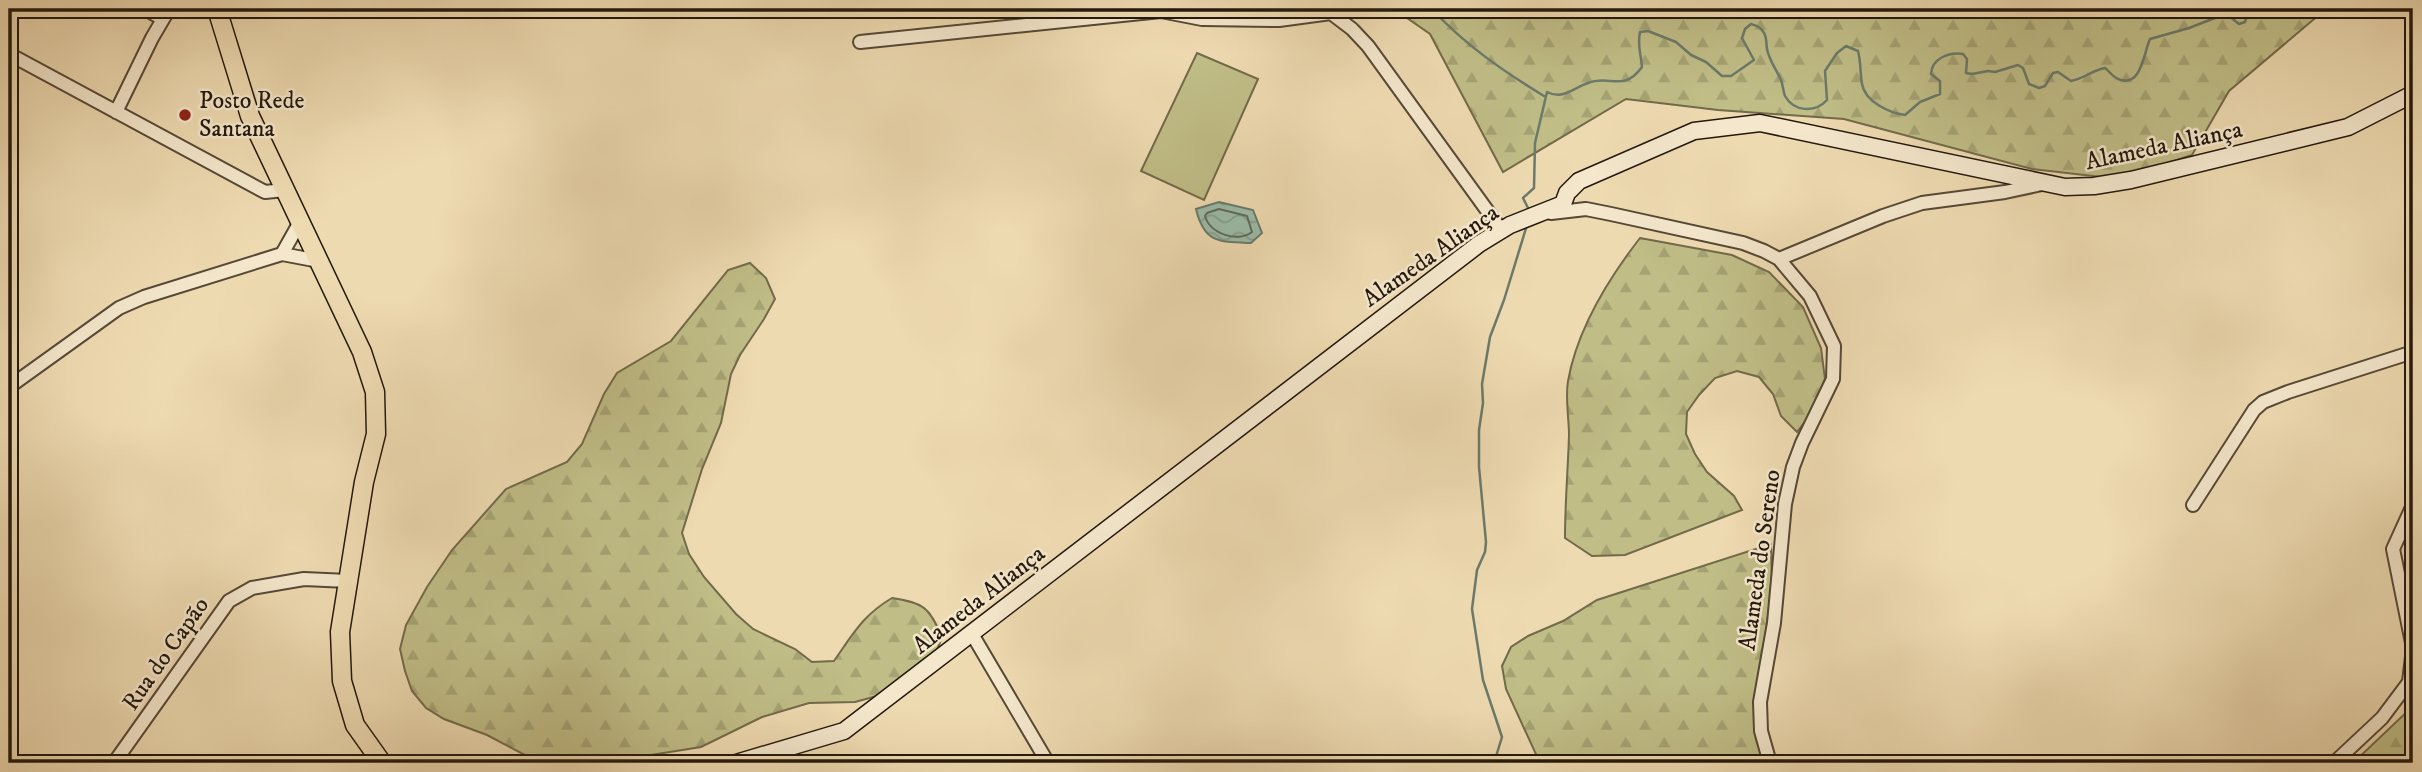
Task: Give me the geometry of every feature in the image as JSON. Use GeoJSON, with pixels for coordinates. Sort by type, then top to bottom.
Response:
{"type":"FeatureCollection","features":[{"type":"Feature","properties":{"kind":"main road"},"geometry":{"type":"LineString","coordinates":[[217,9],[250,116],[362,352],[375,392],[376,434],[364,482],[340,632],[342,681],[355,725],[382,763]]}},
{"type":"Feature","properties":{"kind":"street"},"geometry":{"type":"LineString","coordinates":[[116,112],[166,14],[145,9]]}},
{"type":"Feature","properties":{"kind":"street"},"geometry":{"type":"LineString","coordinates":[[860,41],[1161,10],[1202,19],[1253,20],[1279,20],[1331,13],[1368,46],[1506,228]]}},
{"type":"Feature","properties":{"kind":"street"},"geometry":{"type":"LineString","coordinates":[[9,54],[265,192],[285,190]]}},
{"type":"Feature","properties":{"kind":"street","name":"Alameda Aliança"},"geometry":{"type":"LineString","coordinates":[[736,763],[844,731],[1439,273],[1506,228],[1563,204],[1567,193],[1579,180],[1694,131],[1760,123],[2046,184],[2078,188],[2131,180],[2348,127],[2413,94]]}},
{"type":"Feature","properties":{"kind":"street"},"geometry":{"type":"LineString","coordinates":[[1779,259],[1883,216],[1922,203],[2046,184]]}},
{"type":"Feature","properties":{"kind":"street","name":"Alameda do Sereno"},"geometry":{"type":"LineString","coordinates":[[1535,214],[1586,209],[1743,243],[1779,259],[1810,296],[1834,346],[1833,379],[1793,467],[1786,504],[1774,624],[1760,702],[1761,731],[1770,763]]}},
{"type":"Feature","properties":{"kind":"street"},"geometry":{"type":"LineString","coordinates":[[282,254],[300,222]]}},
{"type":"Feature","properties":{"kind":"street"},"geometry":{"type":"LineString","coordinates":[[9,387],[119,308],[144,296],[282,254],[319,261]]}},
{"type":"Feature","properties":{"kind":"street"},"geometry":{"type":"LineString","coordinates":[[2193,505],[2254,410],[2263,402],[2413,352]]}},
{"type":"Feature","properties":{"kind":"street"},"geometry":{"type":"LineString","coordinates":[[2334,763],[2382,718],[2409,682],[2413,648],[2393,549],[2413,505]]}},
{"type":"Feature","properties":{"kind":"street","name":"Rua do Capão"},"geometry":{"type":"LineString","coordinates":[[114,763],[229,601],[252,587],[304,579],[348,581]]}},
{"type":"Feature","properties":{"kind":"street"},"geometry":{"type":"LineString","coordinates":[[972,634],[1048,763]]}},
{"type":"Feature","properties":{"kind":"green space"},"geometry":{"type":"Polygon","coordinates":[[[1394,9],[2326,9],[2229,91],[2192,155],[2119,179],[2032,169],[1844,119],[1718,110],[1626,99],[1503,172],[1430,34],[1394,9]]]}},
{"type":"Feature","properties":{"kind":"green space"},"geometry":{"type":"Polygon","coordinates":[[[1197,53],[1258,79],[1204,200],[1141,171],[1197,53]]]}},
{"type":"Feature","properties":{"kind":"green space"},"geometry":{"type":"Polygon","coordinates":[[[1640,238],[1732,255],[1769,272],[1803,307],[1821,348],[1825,379],[1810,415],[1797,432],[1781,416],[1773,394],[1759,377],[1737,371],[1715,378],[1687,412],[1686,434],[1707,472],[1734,496],[1742,510],[1625,555],[1592,556],[1565,538],[1568,381],[1579,343],[1596,305],[1640,238]]]}},
{"type":"Feature","properties":{"kind":"green space"},"geometry":{"type":"Polygon","coordinates":[[[750,263],[766,278],[775,299],[731,374],[721,423],[702,469],[682,533],[689,554],[704,577],[753,629],[795,649],[812,662],[834,661],[866,618],[892,598],[911,602],[929,613],[942,637],[934,658],[877,696],[855,702],[809,703],[762,717],[701,747],[601,763],[540,763],[487,735],[444,719],[426,708],[412,691],[400,649],[406,625],[452,550],[506,489],[567,462],[582,444],[604,394],[617,373],[671,341],[728,270],[750,263]]]}},
{"type":"Feature","properties":{"kind":"green space"},"geometry":{"type":"Polygon","coordinates":[[[1771,544],[1772,581],[1766,632],[1766,763],[1540,763],[1506,689],[1502,666],[1511,647],[1528,636],[1563,621],[1597,600],[1771,544]]]}},
{"type":"Feature","properties":{"kind":"green space"},"geometry":{"type":"Polygon","coordinates":[[[2413,706],[2413,763],[2353,763],[2413,706]]]}},
{"type":"Feature","properties":{"kind":"water"},"geometry":{"type":"Polygon","coordinates":[[[1219,202],[1253,210],[1262,233],[1251,243],[1222,241],[1208,234],[1203,229],[1196,209],[1219,202]]]}},
{"type":"Feature","properties":{"kind":"waterway"},"geometry":{"type":"LineString","coordinates":[[1432,9],[1485,57],[1544,96]]}},
{"type":"Feature","properties":{"kind":"waterway"},"geometry":{"type":"LineString","coordinates":[[1529,210],[1523,198],[1534,188],[1535,143],[1547,92],[1558,95],[1596,81],[1629,79],[1642,67],[1640,32],[1648,31],[1676,42],[1722,76],[1731,76],[1754,60],[1742,38],[1745,29],[1751,24],[1757,26],[1765,35],[1768,53],[1781,80],[1785,96],[1794,105],[1805,109],[1817,107],[1827,100],[1825,71],[1837,53],[1846,46],[1858,51],[1862,84],[1868,96],[1886,109],[1905,115],[1920,102],[1940,94],[1940,81],[1931,74],[1932,68],[1938,60],[1947,55],[1963,54],[1967,59],[1966,73],[1972,74],[1995,72],[2018,65],[2023,68],[2029,84],[2039,88],[2045,86],[2053,73],[2058,72],[2071,81],[2105,68],[2116,78],[2126,81],[2137,74],[2150,39],[2220,16],[2229,16],[2239,24],[2245,22],[2249,9]]}},
{"type":"Feature","properties":{"kind":"waterway"},"geometry":{"type":"LineString","coordinates":[[1494,763],[1502,737],[1483,680],[1472,609],[1477,570],[1485,552],[1486,542],[1479,467],[1479,430],[1483,403],[1482,384],[1490,337],[1527,225]]}},
{"type":"Feature","properties":{"kind":"place","name":"Posto Rede Santana"},"geometry":{"type":"Point","coordinates":[185,115]}}]}
